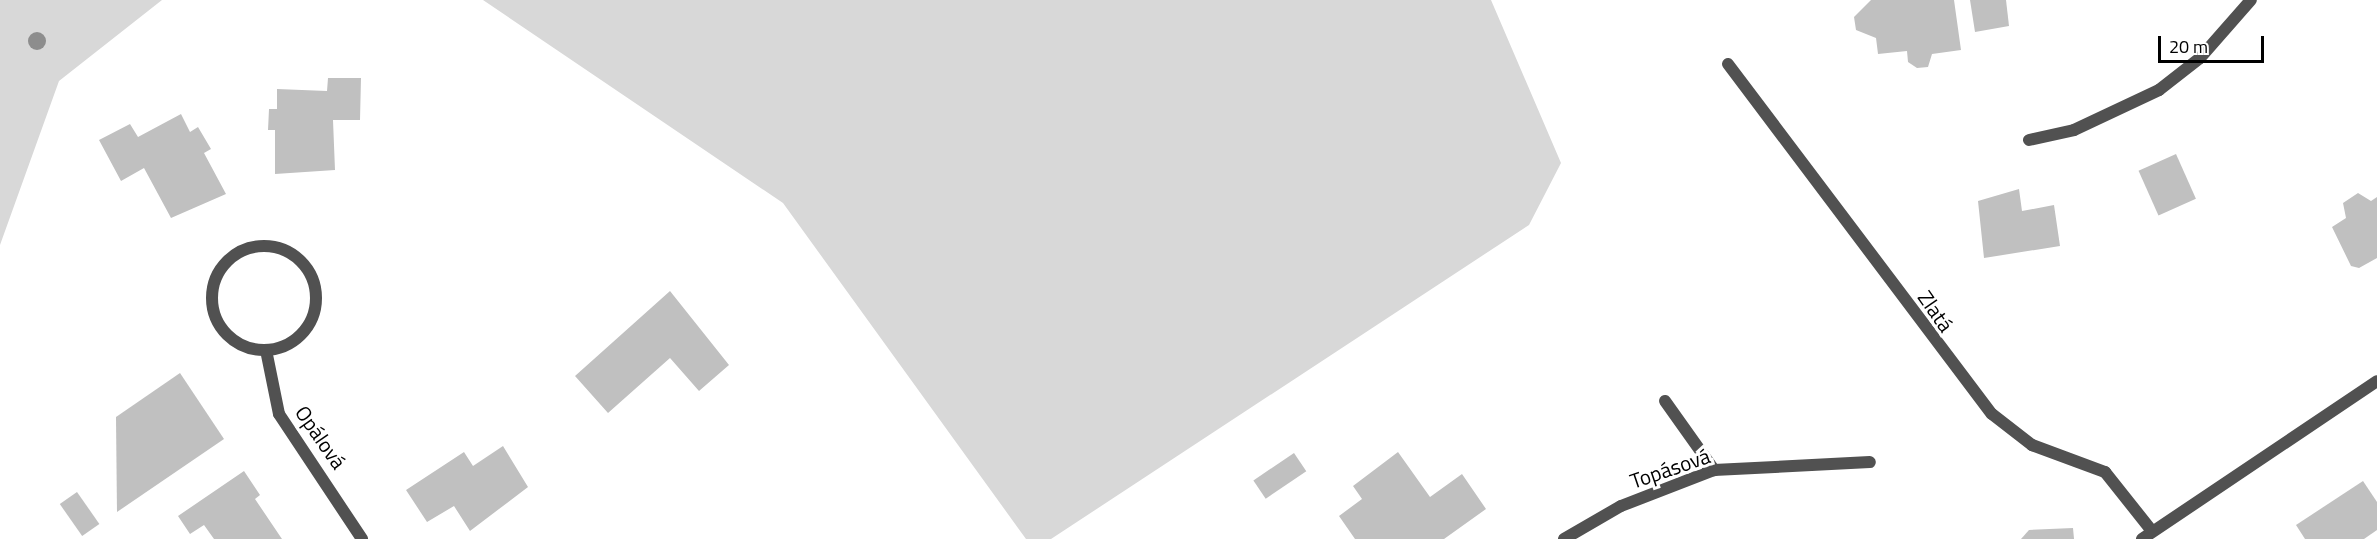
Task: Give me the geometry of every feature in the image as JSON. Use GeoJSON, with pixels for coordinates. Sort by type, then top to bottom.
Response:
{"type":"FeatureCollection","features":[{"type":"Feature","properties":{"kind":"street"},"geometry":{"type":"LineString","coordinates":[[2029,140],[2074,130],[2159,90],[2200,58],[2251,0]]}},
{"type":"Feature","properties":{"kind":"street","name":"Zlatá"},"geometry":{"type":"LineString","coordinates":[[1728,64],[1992,414],[2032,445],[2105,472],[2147,535],[2377,381]]}},
{"type":"Feature","properties":{"kind":"street"},"geometry":{"type":"LineString","coordinates":[[260,246],[292,253],[313,278],[316,295],[315,311],[297,338],[266,350],[232,339],[220,326],[212,292],[228,260],[260,246]]}},
{"type":"Feature","properties":{"kind":"street","name":"Opálová"},"geometry":{"type":"LineString","coordinates":[[266,350],[279,414],[362,539]]}},
{"type":"Feature","properties":{"kind":"street"},"geometry":{"type":"LineString","coordinates":[[1665,401],[1714,470]]}},
{"type":"Feature","properties":{"kind":"street","name":"Topásová"},"geometry":{"type":"LineString","coordinates":[[1564,539],[1621,506],[1714,470],[1870,462]]}},
{"type":"Feature","properties":{"kind":"shaded area"},"geometry":{"type":"Polygon","coordinates":[[[0,0],[162,0],[59,81],[0,245],[0,0]]]}},
{"type":"Feature","properties":{"kind":"shaded area"},"geometry":{"type":"Polygon","coordinates":[[[483,0],[1491,0],[1561,163],[1529,225],[1051,539],[1026,539],[783,203],[483,0]]]}},
{"type":"Feature","properties":{"kind":"building"},"geometry":{"type":"Polygon","coordinates":[[[1871,0],[1954,0],[1961,50],[1932,54],[1928,67],[1917,68],[1908,62],[1907,51],[1878,54],[1876,38],[1856,30],[1854,17],[1871,0]]]}},
{"type":"Feature","properties":{"kind":"building"},"geometry":{"type":"Polygon","coordinates":[[[1970,0],[2006,0],[2009,26],[1975,32],[1970,0]]]}},
{"type":"Feature","properties":{"kind":"building"},"geometry":{"type":"Polygon","coordinates":[[[328,78],[361,78],[360,120],[333,120],[335,170],[275,174],[275,130],[268,130],[269,109],[277,109],[277,89],[327,91],[328,78]]]}},
{"type":"Feature","properties":{"kind":"building"},"geometry":{"type":"Polygon","coordinates":[[[181,114],[190,132],[198,127],[211,149],[204,153],[226,194],[171,218],[144,168],[121,181],[99,140],[130,124],[138,137],[181,114]]]}},
{"type":"Feature","properties":{"kind":"building"},"geometry":{"type":"Polygon","coordinates":[[[2176,154],[2196,199],[2158,215],[2139,171],[2176,154]]]}},
{"type":"Feature","properties":{"kind":"building"},"geometry":{"type":"Polygon","coordinates":[[[2019,189],[2022,211],[2054,205],[2060,246],[1984,258],[1978,201],[2019,189]]]}},
{"type":"Feature","properties":{"kind":"building"},"geometry":{"type":"Polygon","coordinates":[[[2358,193],[2371,201],[2377,197],[2377,258],[2359,268],[2351,266],[2332,227],[2346,218],[2343,203],[2358,193]]]}},
{"type":"Feature","properties":{"kind":"building"},"geometry":{"type":"Polygon","coordinates":[[[670,291],[729,365],[699,391],[670,358],[608,413],[575,376],[670,291]]]}},
{"type":"Feature","properties":{"kind":"building"},"geometry":{"type":"Polygon","coordinates":[[[180,373],[224,439],[117,512],[116,417],[180,373]]]}},
{"type":"Feature","properties":{"kind":"building"},"geometry":{"type":"Polygon","coordinates":[[[503,446],[528,487],[470,531],[454,506],[427,522],[406,490],[464,452],[473,466],[503,446]]]}},
{"type":"Feature","properties":{"kind":"building"},"geometry":{"type":"Polygon","coordinates":[[[1398,452],[1430,497],[1462,474],[1486,509],[1444,539],[1355,539],[1339,516],[1362,499],[1353,486],[1398,452]]]}},
{"type":"Feature","properties":{"kind":"building"},"geometry":{"type":"Polygon","coordinates":[[[1294,453],[1306,471],[1266,499],[1253,480],[1294,453]]]}},
{"type":"Feature","properties":{"kind":"building"},"geometry":{"type":"Polygon","coordinates":[[[244,471],[260,495],[255,499],[282,539],[214,539],[204,525],[190,534],[178,516],[244,471]]]}},
{"type":"Feature","properties":{"kind":"building"},"geometry":{"type":"Polygon","coordinates":[[[2363,481],[2377,502],[2377,530],[2364,539],[2305,539],[2296,525],[2363,481]]]}},
{"type":"Feature","properties":{"kind":"building"},"geometry":{"type":"Polygon","coordinates":[[[77,492],[99,524],[82,536],[60,504],[77,492]]]}},
{"type":"Feature","properties":{"kind":"building"},"geometry":{"type":"Polygon","coordinates":[[[2073,528],[2074,539],[2021,539],[2029,530],[2073,528]]]}}]}
